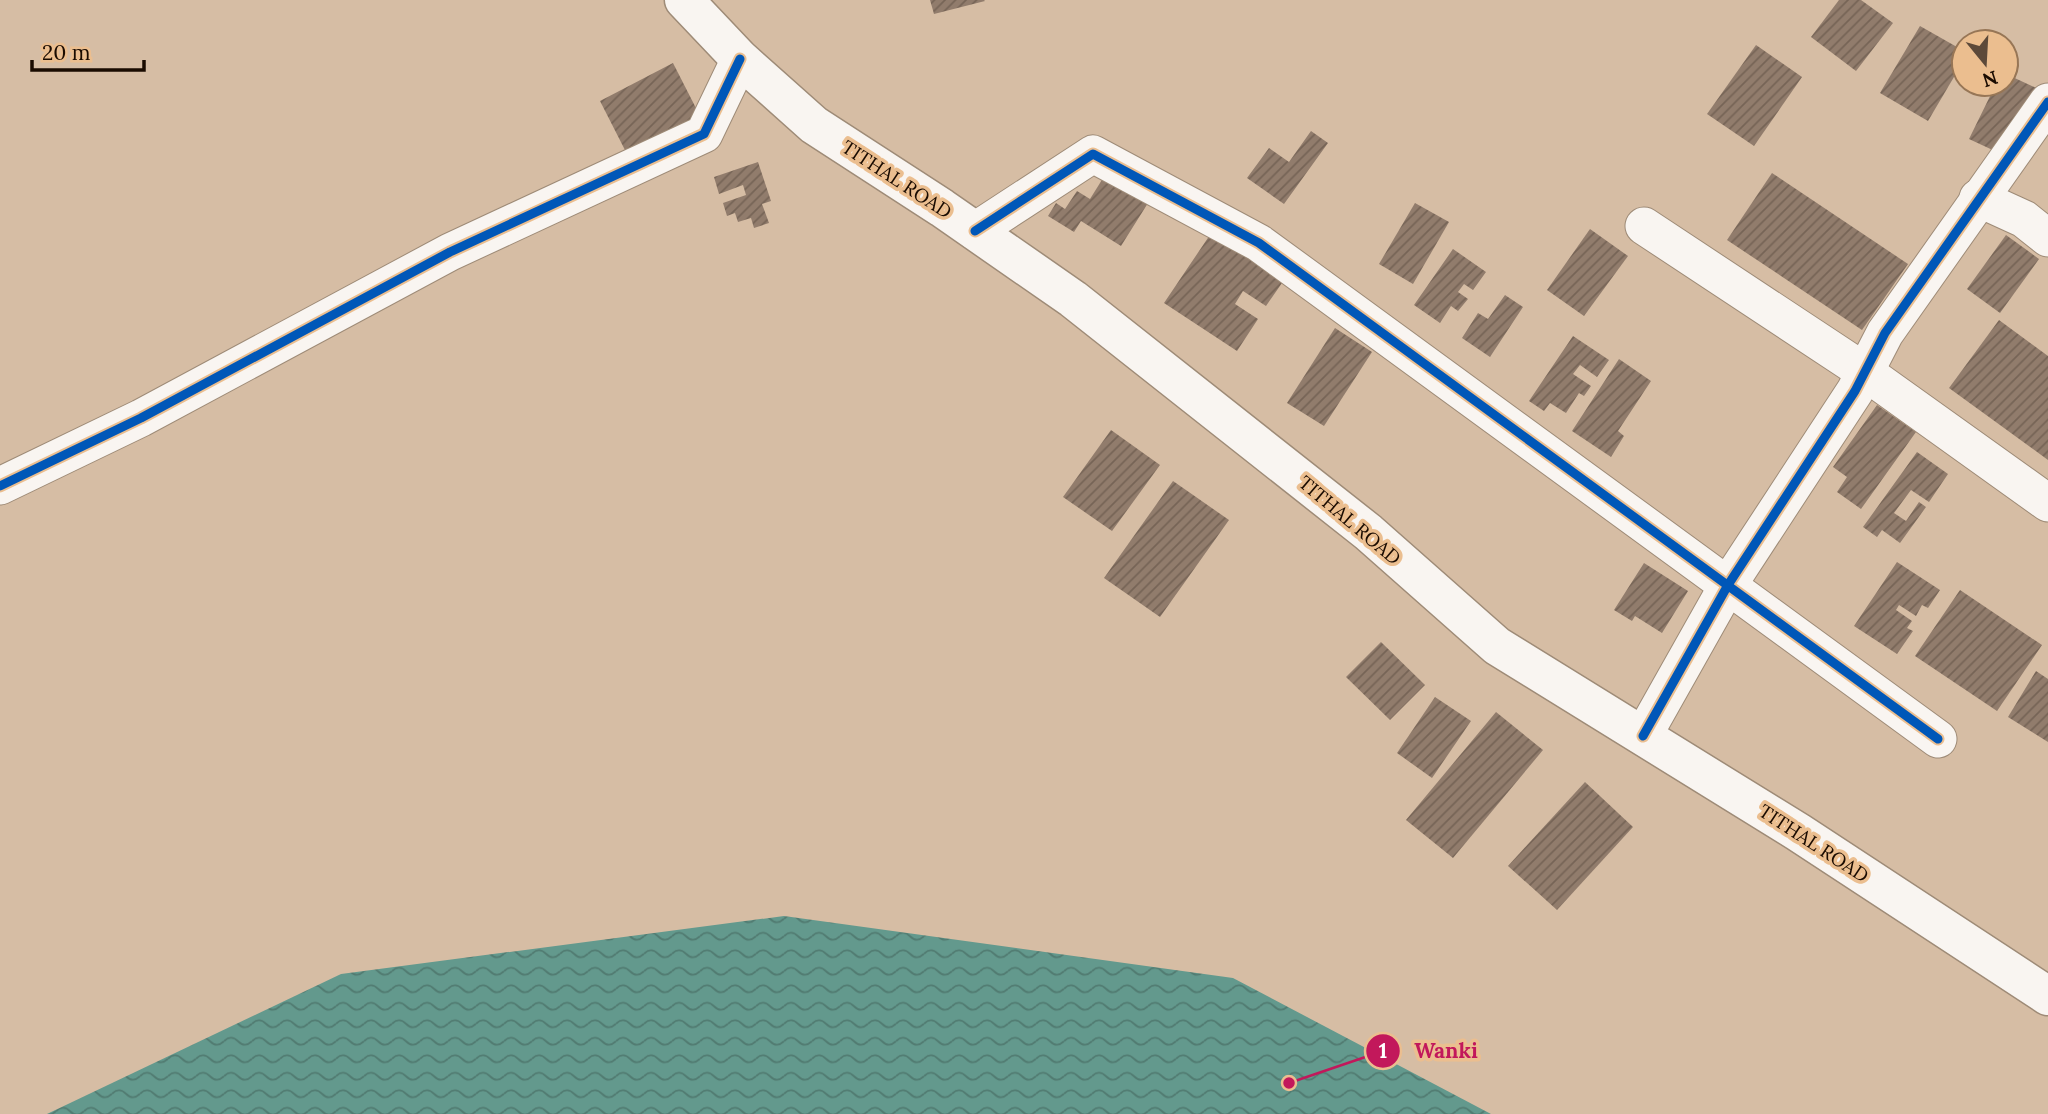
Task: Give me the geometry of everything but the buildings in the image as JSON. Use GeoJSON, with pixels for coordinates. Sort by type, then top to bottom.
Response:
{"type":"FeatureCollection","features":[{"type":"Feature","properties":{"kind":"main road","name":"TITHAL ROAD"},"geometry":{"type":"LineString","coordinates":[[684,0],[740,59],[814,125],[1073,299],[1358,524],[1497,646],[1798,832],[2048,996]]}},
{"type":"Feature","properties":{"kind":"street"},"geometry":{"type":"LineString","coordinates":[[0,486],[141,418],[450,252],[704,134],[740,59]]}},
{"type":"Feature","properties":{"kind":"street"},"geometry":{"type":"LineString","coordinates":[[1643,736],[1728,585],[1865,372],[1885,333],[2048,102]]}},
{"type":"Feature","properties":{"kind":"street"},"geometry":{"type":"LineString","coordinates":[[975,231],[1093,154],[1259,243],[1938,739]]}},
{"type":"Feature","properties":{"kind":"street"},"geometry":{"type":"LineString","coordinates":[[1978,198],[2024,219],[2048,237]]}},
{"type":"Feature","properties":{"kind":"street"},"geometry":{"type":"LineString","coordinates":[[1644,226],[1865,372],[2048,503]]}},
{"type":"Feature","properties":{"kind":"water"},"geometry":{"type":"Polygon","coordinates":[[[784,916],[1233,978],[1491,1114],[47,1114],[341,974],[784,916]]]}},
{"type":"Feature","properties":{"kind":"cycle path"},"geometry":{"type":"LineString","coordinates":[[0,486],[141,418],[450,252],[704,134],[740,59]]}},
{"type":"Feature","properties":{"kind":"cycle path"},"geometry":{"type":"LineString","coordinates":[[1643,736],[1728,585],[1855,391],[1885,333],[2048,102]]}},
{"type":"Feature","properties":{"kind":"cycle path"},"geometry":{"type":"LineString","coordinates":[[975,231],[1093,154],[1259,243],[1938,739]]}},
{"type":"Feature","properties":{"kind":"place","name":"Wanki"},"geometry":{"type":"Point","coordinates":[1289,1083]}}]}
